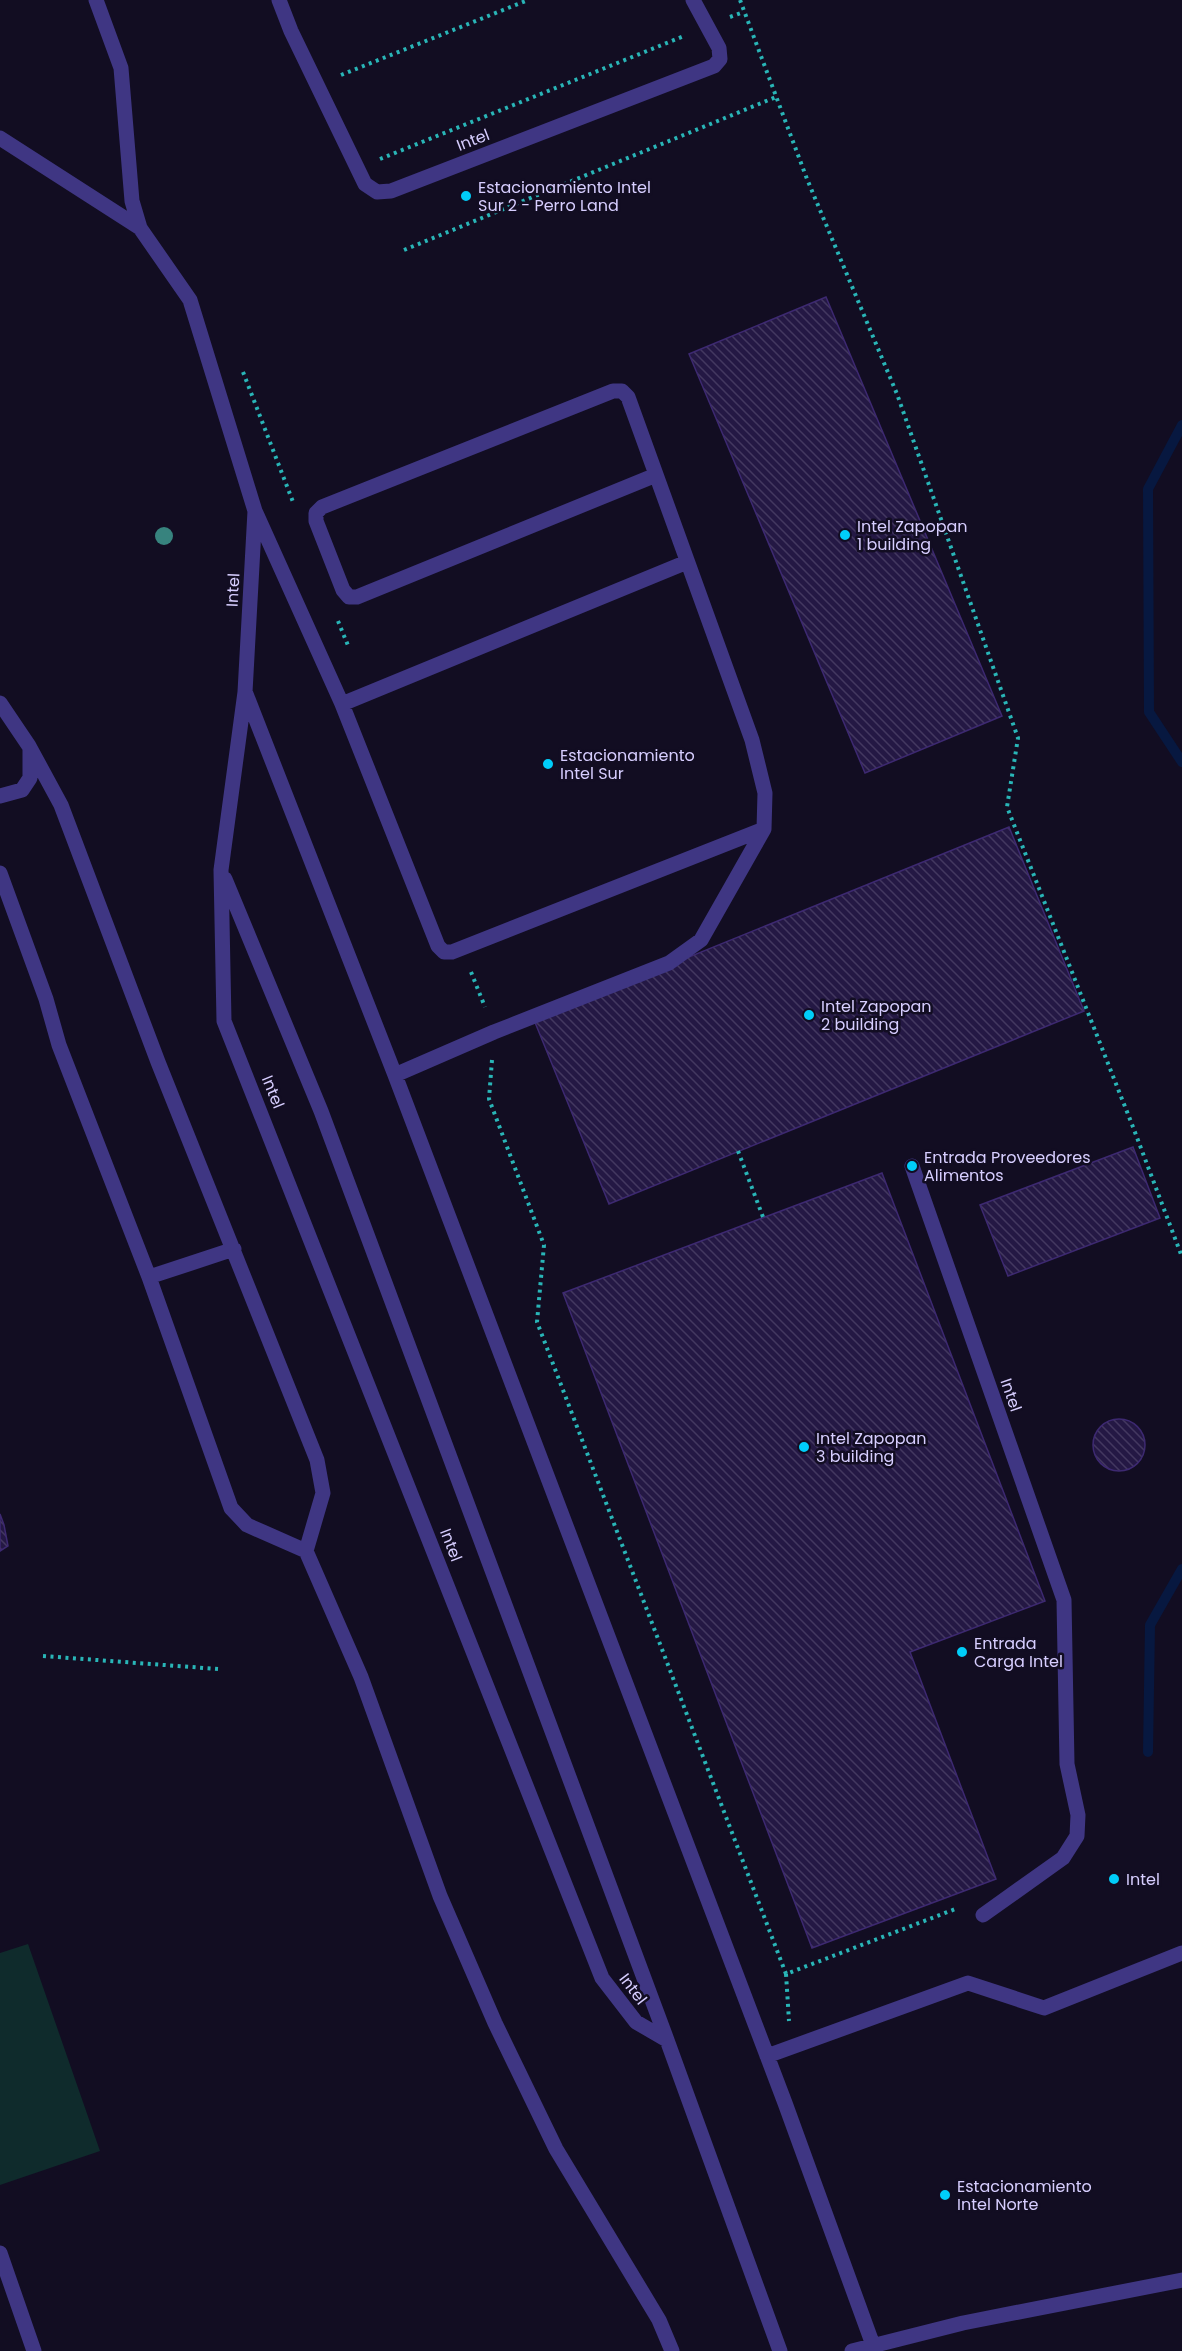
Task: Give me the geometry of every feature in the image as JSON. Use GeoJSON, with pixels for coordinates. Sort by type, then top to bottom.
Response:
{"type":"FeatureCollection","features":[{"type":"Feature","properties":{"kind":"lane","name":"Intel"},"geometry":{"type":"LineString","coordinates":[[96,0],[121,68],[132,201],[140,228],[190,300],[255,511],[245,692],[221,870],[224,1021],[602,1977],[636,2022],[667,2040]]}},
{"type":"Feature","properties":{"kind":"lane","name":"Intel"},"geometry":{"type":"LineString","coordinates":[[279,0],[291,31],[365,184],[377,192],[391,191],[714,66],[720,59],[719,48],[693,0]]}},
{"type":"Feature","properties":{"kind":"lane","name":"Intel"},"geometry":{"type":"LineString","coordinates":[[0,138],[140,228]]}},
{"type":"Feature","properties":{"kind":"lane"},"geometry":{"type":"LineString","coordinates":[[395,1076],[494,1032],[669,963],[700,940],[764,829],[765,793],[752,740],[628,397],[622,391],[613,391],[322,507],[316,513],[316,521],[343,591],[349,597],[357,597],[656,475]]}},
{"type":"Feature","properties":{"kind":"lane"},"geometry":{"type":"LineString","coordinates":[[255,511],[342,704],[438,946],[444,952],[463,948],[764,829]]}},
{"type":"Feature","properties":{"kind":"lane"},"geometry":{"type":"LineString","coordinates":[[342,704],[687,562]]}},
{"type":"Feature","properties":{"kind":"lane","name":"Intel"},"geometry":{"type":"LineString","coordinates":[[245,692],[395,1076],[767,2056],[873,2345]]}},
{"type":"Feature","properties":{"kind":"lane"},"geometry":{"type":"LineString","coordinates":[[0,703],[30,746],[61,805],[158,1062],[317,1461],[323,1493],[306,1551],[362,1677],[440,1896],[495,2023],[556,2149],[659,2320],[672,2351]]}},
{"type":"Feature","properties":{"kind":"lane"},"geometry":{"type":"LineString","coordinates":[[0,796],[22,790],[30,778],[30,746]]}},
{"type":"Feature","properties":{"kind":"lane","name":"Intel"},"geometry":{"type":"LineString","coordinates":[[221,870],[321,1111],[667,2040]]}},
{"type":"Feature","properties":{"kind":"lane"},"geometry":{"type":"LineString","coordinates":[[0,873],[46,999],[59,1045],[149,1277],[231,1508],[247,1525],[306,1551]]}},
{"type":"Feature","properties":{"kind":"lane","name":"Intel"},"geometry":{"type":"LineString","coordinates":[[912,1166],[1064,1600],[1067,1764],[1078,1815],[1077,1836],[1063,1858],[983,1915]]}},
{"type":"Feature","properties":{"kind":"lane"},"geometry":{"type":"LineString","coordinates":[[149,1277],[234,1249]]}},
{"type":"Feature","properties":{"kind":"lane"},"geometry":{"type":"LineString","coordinates":[[767,2056],[968,1983],[1044,2008],[1182,1953]]}},
{"type":"Feature","properties":{"kind":"lane"},"geometry":{"type":"LineString","coordinates":[[667,2040],[780,2351]]}},
{"type":"Feature","properties":{"kind":"lane"},"geometry":{"type":"LineString","coordinates":[[0,2253],[34,2351]]}},
{"type":"Feature","properties":{"kind":"lane"},"geometry":{"type":"LineString","coordinates":[[852,2351],[963,2323],[1182,2280]]}},
{"type":"Feature","properties":{"kind":"path"},"geometry":{"type":"LineString","coordinates":[[340,76],[528,0]]}},
{"type":"Feature","properties":{"kind":"path"},"geometry":{"type":"LineString","coordinates":[[740,0],[807,179],[897,394],[1018,738],[1007,807],[1182,1257]]}},
{"type":"Feature","properties":{"kind":"path"},"geometry":{"type":"LineString","coordinates":[[379,159],[744,12]]}},
{"type":"Feature","properties":{"kind":"path"},"geometry":{"type":"LineString","coordinates":[[404,250],[776,97]]}},
{"type":"Feature","properties":{"kind":"path"},"geometry":{"type":"LineString","coordinates":[[239,362],[294,503]]}},
{"type":"Feature","properties":{"kind":"path"},"geometry":{"type":"LineString","coordinates":[[338,620],[350,652]]}},
{"type":"Feature","properties":{"kind":"path"},"geometry":{"type":"LineString","coordinates":[[463,948],[494,1032],[489,1099],[544,1245],[537,1322],[786,1974],[962,1906]]}},
{"type":"Feature","properties":{"kind":"path"},"geometry":{"type":"LineString","coordinates":[[738,1151],[763,1217]]}},
{"type":"Feature","properties":{"kind":"path"},"geometry":{"type":"LineString","coordinates":[[43,1656],[218,1669]]}},
{"type":"Feature","properties":{"kind":"green space"},"geometry":{"type":"Polygon","coordinates":[[[28,1944],[100,2151],[0,2185],[0,1953],[28,1944]]]}},
{"type":"Feature","properties":{"kind":"building","name":"Intel Zapopan 1 building"},"geometry":{"type":"Polygon","coordinates":[[[826,297],[1002,716],[865,773],[689,354],[826,297]]]}},
{"type":"Feature","properties":{"kind":"building","name":"Intel Zapopan 2 building"},"geometry":{"type":"Polygon","coordinates":[[[1009,827],[1084,1011],[609,1204],[534,1020],[1009,827]]]}},
{"type":"Feature","properties":{"kind":"building"},"geometry":{"type":"Polygon","coordinates":[[[1133,1147],[1160,1218],[1008,1276],[980,1205],[1133,1147]]]}},
{"type":"Feature","properties":{"kind":"building","name":"Intel Zapopan 3 building"},"geometry":{"type":"Polygon","coordinates":[[[882,1173],[1045,1601],[910,1652],[996,1879],[812,1948],[563,1293],[882,1173]]]}},
{"type":"Feature","properties":{"kind":"building"},"geometry":{"type":"Polygon","coordinates":[[[1119,1419],[1129,1421],[1137,1427],[1143,1435],[1145,1445],[1143,1455],[1137,1463],[1129,1469],[1119,1471],[1109,1469],[1101,1463],[1095,1455],[1093,1445],[1095,1435],[1101,1427],[1109,1421],[1119,1419]]]}},
{"type":"Feature","properties":{"kind":"building"},"geometry":{"type":"Polygon","coordinates":[[[0,1514],[8,1546],[0,1551],[0,1514]]]}},
{"type":"Feature","properties":{"kind":"waterway"},"geometry":{"type":"LineString","coordinates":[[1182,425],[1148,489],[1149,712],[1182,762]]}},
{"type":"Feature","properties":{"kind":"waterway"},"geometry":{"type":"LineString","coordinates":[[1148,1752],[1150,1625],[1182,1569]]}},
{"type":"Feature","properties":{"kind":"place","name":"Estacionamiento Intel Sur 2 - Perro Land"},"geometry":{"type":"Point","coordinates":[466,196]}},
{"type":"Feature","properties":{"kind":"place","name":"Intel Zapopan 1 building"},"geometry":{"type":"Point","coordinates":[845,535]}},
{"type":"Feature","properties":{"kind":"place","name":"Estacionamiento Intel Sur"},"geometry":{"type":"Point","coordinates":[548,764]}},
{"type":"Feature","properties":{"kind":"place","name":"Intel Zapopan 2 building"},"geometry":{"type":"Point","coordinates":[809,1015]}},
{"type":"Feature","properties":{"kind":"place","name":"Entrada Proveedores Alimentos"},"geometry":{"type":"Point","coordinates":[912,1166]}},
{"type":"Feature","properties":{"kind":"place","name":"Intel Zapopan 3 building"},"geometry":{"type":"Point","coordinates":[804,1447]}},
{"type":"Feature","properties":{"kind":"place","name":"Entrada Carga Intel"},"geometry":{"type":"Point","coordinates":[962,1652]}},
{"type":"Feature","properties":{"kind":"place","name":"Intel"},"geometry":{"type":"Point","coordinates":[1114,1879]}},
{"type":"Feature","properties":{"kind":"place","name":"Estacionamiento Intel Norte"},"geometry":{"type":"Point","coordinates":[945,2195]}}]}
